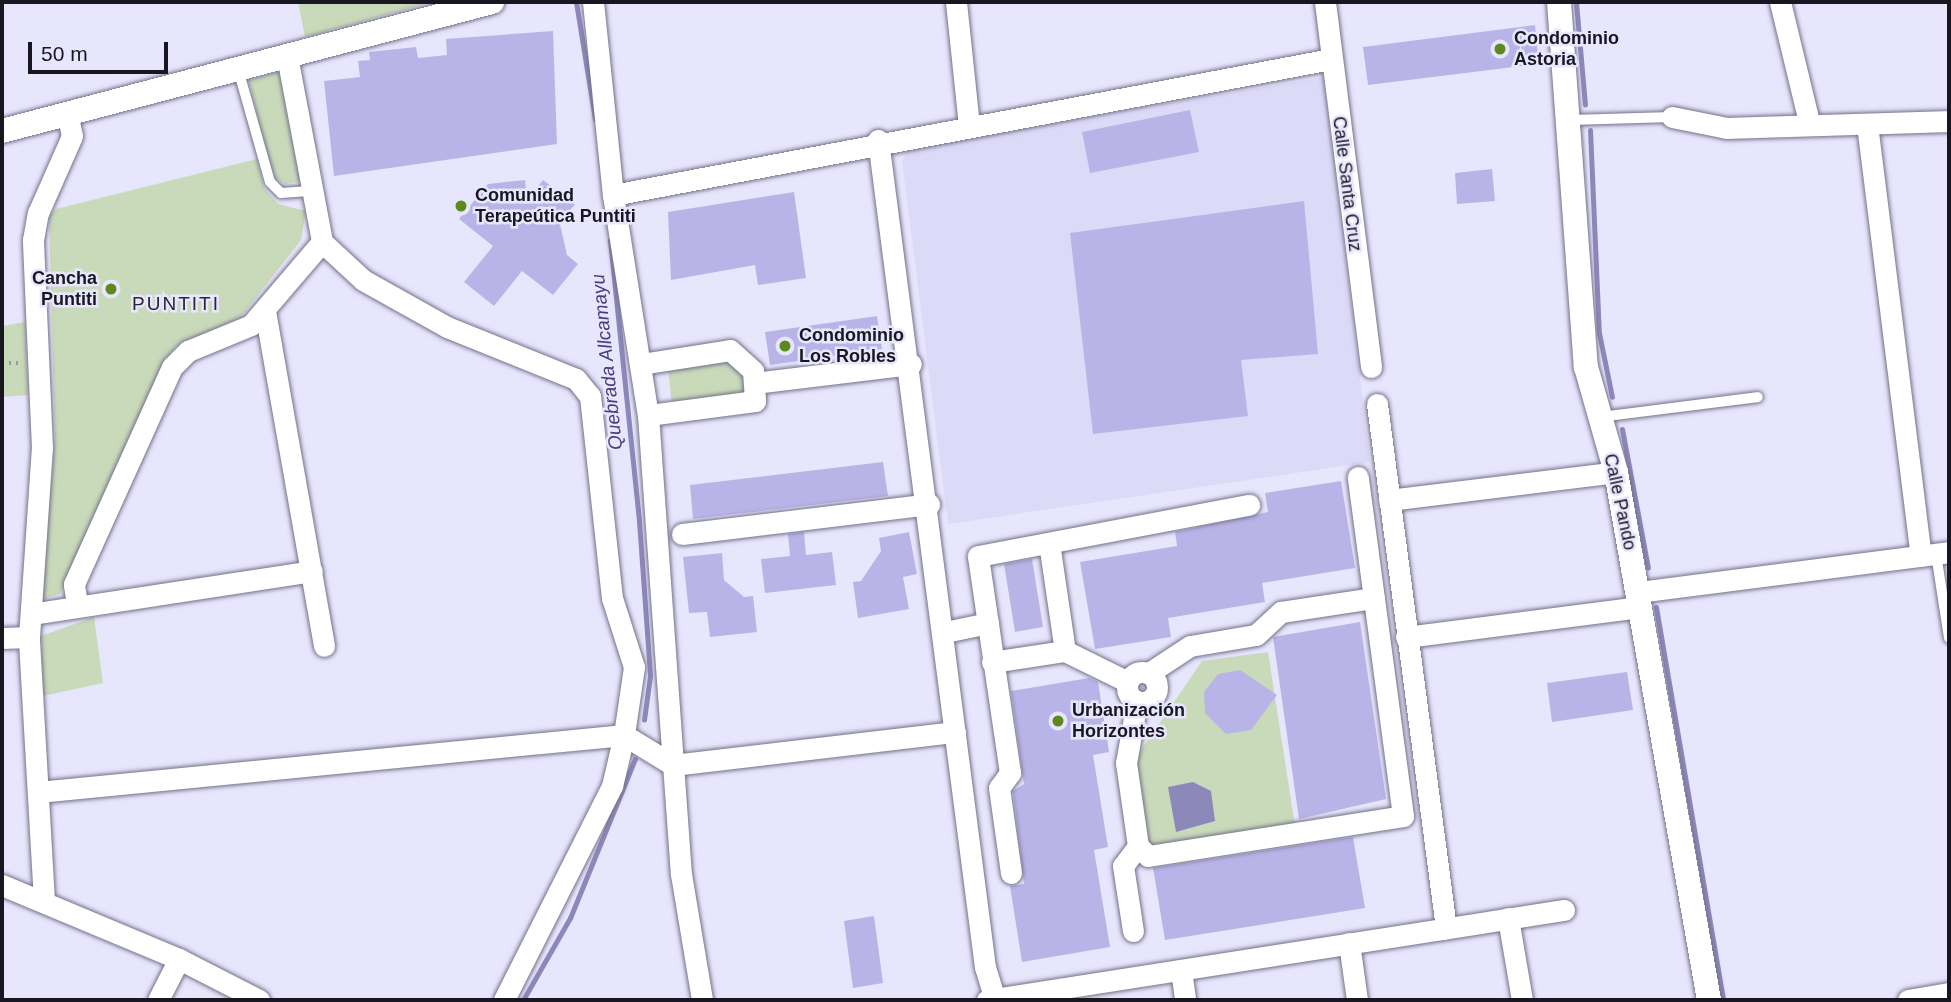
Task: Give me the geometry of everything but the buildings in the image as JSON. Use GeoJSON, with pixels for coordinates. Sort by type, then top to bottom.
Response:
{"type":"FeatureCollection","features":[{"type":"Feature","properties":{"kind":"street"},"geometry":{"type":"LineString","coordinates":[[2,131],[492,2]]}},
{"type":"Feature","properties":{"kind":"street"},"geometry":{"type":"LineString","coordinates":[[593,2],[613,195],[648,415],[681,874],[702,1000]]}},
{"type":"Feature","properties":{"kind":"street"},"geometry":{"type":"LineString","coordinates":[[956,2],[969,125]]}},
{"type":"Feature","properties":{"kind":"street","name":"Calle Santa Cruz"},"geometry":{"type":"LineString","coordinates":[[1325,2],[1371,367]]}},
{"type":"Feature","properties":{"kind":"street","name":"Calle Pando"},"geometry":{"type":"LineString","coordinates":[[1559,2],[1570,120],[1586,367],[1616,472],[1709,1000]]}},
{"type":"Feature","properties":{"kind":"street"},"geometry":{"type":"LineString","coordinates":[[1780,2],[1809,122]]}},
{"type":"Feature","properties":{"kind":"street"},"geometry":{"type":"LineString","coordinates":[[287,56],[322,242],[363,280],[447,327],[576,379],[590,396],[612,598],[634,667],[624,735],[612,786],[504,1000]]}},
{"type":"Feature","properties":{"kind":"street"},"geometry":{"type":"LineString","coordinates":[[613,195],[878,141],[1331,59]]}},
{"type":"Feature","properties":{"kind":"street"},"geometry":{"type":"LineString","coordinates":[[44,901],[29,637],[42,447],[33,240],[38,213],[72,136],[67,113]]}},
{"type":"Feature","properties":{"kind":"street"},"geometry":{"type":"LineString","coordinates":[[1672,117],[1727,128],[1809,122],[1867,124],[1949,121]]}},
{"type":"Feature","properties":{"kind":"street"},"geometry":{"type":"LineString","coordinates":[[1406,637],[1935,554],[1867,124]]}},
{"type":"Feature","properties":{"kind":"street"},"geometry":{"type":"LineString","coordinates":[[878,141],[911,364],[955,732],[992,1000],[1564,910]]}},
{"type":"Feature","properties":{"kind":"street"},"geometry":{"type":"LineString","coordinates":[[77,604],[74,584],[172,367],[188,351],[251,325],[322,242]]}},
{"type":"Feature","properties":{"kind":"street"},"geometry":{"type":"LineString","coordinates":[[265,311],[324,646]]}},
{"type":"Feature","properties":{"kind":"street"},"geometry":{"type":"LineString","coordinates":[[641,364],[730,350],[748,361],[754,383],[755,401],[648,415]]}},
{"type":"Feature","properties":{"kind":"street"},"geometry":{"type":"LineString","coordinates":[[754,383],[911,364]]}},
{"type":"Feature","properties":{"kind":"street"},"geometry":{"type":"LineString","coordinates":[[1377,404],[1446,928]]}},
{"type":"Feature","properties":{"kind":"street"},"geometry":{"type":"LineString","coordinates":[[1389,500],[1616,472]]}},
{"type":"Feature","properties":{"kind":"street"},"geometry":{"type":"LineString","coordinates":[[992,662],[1065,651],[1128,681],[1137,702],[1126,764],[1138,846],[1147,856],[1403,816],[1358,477]]}},
{"type":"Feature","properties":{"kind":"street"},"geometry":{"type":"LineString","coordinates":[[682,534],[929,504]]}},
{"type":"Feature","properties":{"kind":"street"},"geometry":{"type":"LineString","coordinates":[[1011,873],[999,789],[1010,773],[978,556],[1249,505]]}},
{"type":"Feature","properties":{"kind":"street"},"geometry":{"type":"LineString","coordinates":[[1049,543],[1065,651]]}},
{"type":"Feature","properties":{"kind":"street"},"geometry":{"type":"LineString","coordinates":[[31,614],[77,604],[312,571]]}},
{"type":"Feature","properties":{"kind":"street"},"geometry":{"type":"LineString","coordinates":[[1128,681],[1149,674],[1190,646],[1256,635],[1281,612],[1374,598]]}},
{"type":"Feature","properties":{"kind":"street"},"geometry":{"type":"LineString","coordinates":[[945,632],[988,624]]}},
{"type":"Feature","properties":{"kind":"street"},"geometry":{"type":"LineString","coordinates":[[2,638],[29,637]]}},
{"type":"Feature","properties":{"kind":"street"},"geometry":{"type":"LineString","coordinates":[[1137,702],[1155,695],[1149,674]]}},
{"type":"Feature","properties":{"kind":"street"},"geometry":{"type":"LineString","coordinates":[[38,792],[624,735],[673,765],[955,732]]}},
{"type":"Feature","properties":{"kind":"street"},"geometry":{"type":"LineString","coordinates":[[1133,931],[1123,866],[1138,846]]}},
{"type":"Feature","properties":{"kind":"street"},"geometry":{"type":"LineString","coordinates":[[2,885],[179,959],[259,1000]]}},
{"type":"Feature","properties":{"kind":"street"},"geometry":{"type":"LineString","coordinates":[[1508,918],[1522,1000]]}},
{"type":"Feature","properties":{"kind":"street"},"geometry":{"type":"LineString","coordinates":[[1349,943],[1357,1000]]}},
{"type":"Feature","properties":{"kind":"street"},"geometry":{"type":"LineString","coordinates":[[158,1000],[179,959]]}},
{"type":"Feature","properties":{"kind":"street"},"geometry":{"type":"LineString","coordinates":[[1181,970],[1185,1000]]}},
{"type":"Feature","properties":{"kind":"street"},"geometry":{"type":"LineString","coordinates":[[1908,1000],[1949,993]]}},
{"type":"Feature","properties":{"kind":"lane"},"geometry":{"type":"LineString","coordinates":[[237,69],[270,183],[281,193],[313,191]]}},
{"type":"Feature","properties":{"kind":"lane"},"geometry":{"type":"LineString","coordinates":[[1570,120],[1672,117]]}},
{"type":"Feature","properties":{"kind":"lane"},"geometry":{"type":"LineString","coordinates":[[1600,416],[1758,397]]}},
{"type":"Feature","properties":{"kind":"lane"},"geometry":{"type":"LineString","coordinates":[[1935,554],[1949,638]]}},
{"type":"Feature","properties":{"kind":"shaded area"},"geometry":{"type":"Polygon","coordinates":[[[1324,77],[1370,462],[948,524],[902,161],[909,147],[1324,77]]]}},
{"type":"Feature","properties":{"kind":"shaded area"},"geometry":{"type":"Polygon","coordinates":[[[1193,782],[1211,791],[1215,821],[1176,832],[1168,787],[1193,782]]]}},
{"type":"Feature","properties":{"kind":"green space"},"geometry":{"type":"Polygon","coordinates":[[[298,2],[433,2],[305,37],[298,2]]]}},
{"type":"Feature","properties":{"kind":"green space"},"geometry":{"type":"Polygon","coordinates":[[[279,72],[301,181],[285,184],[272,176],[249,80],[279,72]]]}},
{"type":"Feature","properties":{"kind":"green space"},"geometry":{"type":"Polygon","coordinates":[[[257,159],[264,188],[278,204],[306,211],[301,240],[240,318],[176,346],[162,365],[60,594],[40,600],[55,440],[49,217],[56,209],[257,159]]]}},
{"type":"Feature","properties":{"kind":"green space"},"geometry":{"type":"Polygon","coordinates":[[[25,322],[28,395],[2,397],[2,326],[25,322]]]}},
{"type":"Feature","properties":{"kind":"green space"},"geometry":{"type":"Polygon","coordinates":[[[734,357],[745,370],[745,393],[672,406],[668,367],[734,357]]]}},
{"type":"Feature","properties":{"kind":"green space"},"geometry":{"type":"Polygon","coordinates":[[[94,617],[103,683],[43,696],[41,636],[94,617]]]}},
{"type":"Feature","properties":{"kind":"green space"},"geometry":{"type":"Polygon","coordinates":[[[1268,652],[1295,826],[1147,846],[1133,762],[1202,661],[1268,652]]]}},
{"type":"Feature","properties":{"kind":"waterway","name":"Quebrada Allcamayu"},"geometry":{"type":"LineString","coordinates":[[576,2],[595,119]]}},
{"type":"Feature","properties":{"kind":"waterway"},"geometry":{"type":"LineString","coordinates":[[1576,2],[1585,105]]}},
{"type":"Feature","properties":{"kind":"waterway"},"geometry":{"type":"LineString","coordinates":[[1590,130],[1599,333],[1612,397]]}},
{"type":"Feature","properties":{"kind":"waterway","name":"Quebrada Allcamayu"},"geometry":{"type":"LineString","coordinates":[[610,240],[639,521],[650,676],[644,720]]}},
{"type":"Feature","properties":{"kind":"waterway"},"geometry":{"type":"LineString","coordinates":[[1622,429],[1648,568]]}},
{"type":"Feature","properties":{"kind":"waterway"},"geometry":{"type":"LineString","coordinates":[[1656,607],[1723,1000]]}},
{"type":"Feature","properties":{"kind":"waterway","name":"Quebrada Allcamayu"},"geometry":{"type":"LineString","coordinates":[[523,1000],[570,918],[635,759]]}},
{"type":"Feature","properties":{"kind":"place","name":"Condominio Astoria"},"geometry":{"type":"Point","coordinates":[1500,49]}},
{"type":"Feature","properties":{"kind":"place","name":"Comunidad Terapeútica Puntiti"},"geometry":{"type":"Point","coordinates":[461,206]}},
{"type":"Feature","properties":{"kind":"place","name":"Cancha Puntiti"},"geometry":{"type":"Point","coordinates":[111,289]}},
{"type":"Feature","properties":{"kind":"place","name":"Condominio Los Robles"},"geometry":{"type":"Point","coordinates":[785,346]}},
{"type":"Feature","properties":{"kind":"place","name":"Urbanización Horizontes"},"geometry":{"type":"Point","coordinates":[1058,721]}},
{"type":"Feature","properties":{"kind":"district","name":"PUNTITI"},"geometry":{"type":"Point","coordinates":[176,304]}}]}
